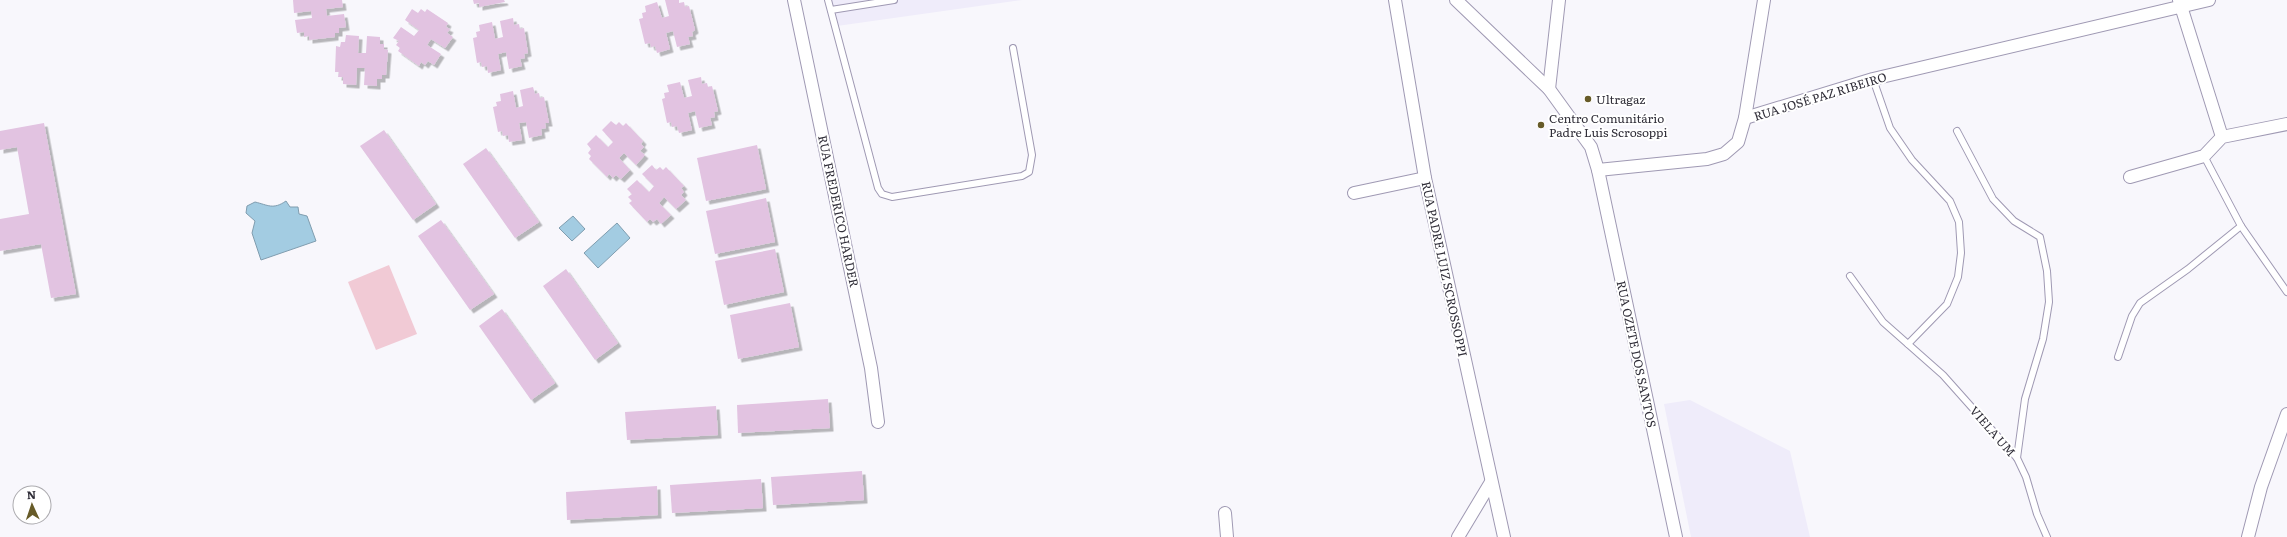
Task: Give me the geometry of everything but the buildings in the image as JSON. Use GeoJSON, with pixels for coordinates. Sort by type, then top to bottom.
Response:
{"type":"FeatureCollection","features":[{"type":"Feature","properties":{"kind":"street","name":"RUA FREDERICO HARDER"},"geometry":{"type":"LineString","coordinates":[[794,0],[869,360],[878,422]]}},
{"type":"Feature","properties":{"kind":"street"},"geometry":{"type":"LineString","coordinates":[[1456,0],[1548,89],[1591,147],[1598,170]]}},
{"type":"Feature","properties":{"kind":"street"},"geometry":{"type":"LineString","coordinates":[[1548,89],[1559,0]]}},
{"type":"Feature","properties":{"kind":"street"},"geometry":{"type":"LineString","coordinates":[[1745,118],[1764,0]]}},
{"type":"Feature","properties":{"kind":"street","name":"RUA JOSÉ PAZ RIBEIRO"},"geometry":{"type":"LineString","coordinates":[[1598,170],[1707,159],[1724,154],[1738,142],[1745,118],[1873,79],[2179,3],[2209,0]]}},
{"type":"Feature","properties":{"kind":"street","name":"RUA PADRE LUIZ SCROSSOPPI"},"geometry":{"type":"LineString","coordinates":[[1399,2],[1425,178],[1504,537]]}},
{"type":"Feature","properties":{"kind":"street"},"geometry":{"type":"LineString","coordinates":[[2179,3],[2222,137]]}},
{"type":"Feature","properties":{"kind":"street"},"geometry":{"type":"LineString","coordinates":[[2130,177],[2204,156],[2222,137],[2287,124]]}},
{"type":"Feature","properties":{"kind":"street","name":"RUA OZETE DOS SANTOS"},"geometry":{"type":"LineString","coordinates":[[1598,170],[1676,537]]}},
{"type":"Feature","properties":{"kind":"street"},"geometry":{"type":"LineString","coordinates":[[1354,193],[1425,178]]}},
{"type":"Feature","properties":{"kind":"street"},"geometry":{"type":"LineString","coordinates":[[2248,537],[2261,487],[2287,414]]}},
{"type":"Feature","properties":{"kind":"street"},"geometry":{"type":"LineString","coordinates":[[1458,537],[1491,482]]}},
{"type":"Feature","properties":{"kind":"street"},"geometry":{"type":"LineString","coordinates":[[1225,513],[1227,537]]}},
{"type":"Feature","properties":{"kind":"lane"},"geometry":{"type":"LineString","coordinates":[[828,0],[878,188],[882,194],[892,197],[1022,176],[1029,172],[1032,165],[1032,155],[1013,48]]}},
{"type":"Feature","properties":{"kind":"lane"},"geometry":{"type":"LineString","coordinates":[[831,10],[894,0]]}},
{"type":"Feature","properties":{"kind":"lane"},"geometry":{"type":"LineString","coordinates":[[1873,79],[1890,128],[1912,160],[1950,201],[1959,222],[1961,253],[1958,277],[1947,304],[1908,344]]}},
{"type":"Feature","properties":{"kind":"lane"},"geometry":{"type":"LineString","coordinates":[[1957,131],[1993,199],[2014,221],[2040,237],[2047,271],[2049,302],[2043,339],[2025,399],[2017,458]]}},
{"type":"Feature","properties":{"kind":"lane"},"geometry":{"type":"LineString","coordinates":[[2204,156],[2241,226],[2287,292]]}},
{"type":"Feature","properties":{"kind":"lane"},"geometry":{"type":"LineString","coordinates":[[2118,357],[2132,316],[2140,303],[2188,269],[2241,226]]}},
{"type":"Feature","properties":{"kind":"lane","name":"VIELA UM"},"geometry":{"type":"LineString","coordinates":[[1850,276],[1883,322],[1943,375],[2017,458],[2026,477],[2036,514],[2047,537]]}},
{"type":"Feature","properties":{"kind":"shaded area"},"geometry":{"type":"Polygon","coordinates":[[[831,0],[1022,0],[837,26],[831,0]]]}},
{"type":"Feature","properties":{"kind":"shaded area"},"geometry":{"type":"Polygon","coordinates":[[[389,265],[417,334],[376,350],[348,282],[389,265]]]}},
{"type":"Feature","properties":{"kind":"shaded area"},"geometry":{"type":"Polygon","coordinates":[[[1690,400],[1790,451],[1810,537],[1691,537],[1664,404],[1690,400]]]}},
{"type":"Feature","properties":{"kind":"water"},"geometry":{"type":"Polygon","coordinates":[[[286,201],[290,207],[298,207],[299,214],[307,216],[316,241],[261,260],[252,233],[255,221],[246,213],[247,206],[255,202],[274,206],[286,201]]]}},
{"type":"Feature","properties":{"kind":"water"},"geometry":{"type":"Polygon","coordinates":[[[573,216],[585,229],[572,241],[559,228],[573,216]]]}},
{"type":"Feature","properties":{"kind":"water"},"geometry":{"type":"Polygon","coordinates":[[[617,223],[630,238],[598,268],[584,253],[617,223]]]}},
{"type":"Feature","properties":{"kind":"place","name":"Ultragaz"},"geometry":{"type":"Point","coordinates":[1588,99]}},
{"type":"Feature","properties":{"kind":"place","name":"Centro Comunitário Padre Luis Scrosoppi"},"geometry":{"type":"Point","coordinates":[1541,125]}}]}
